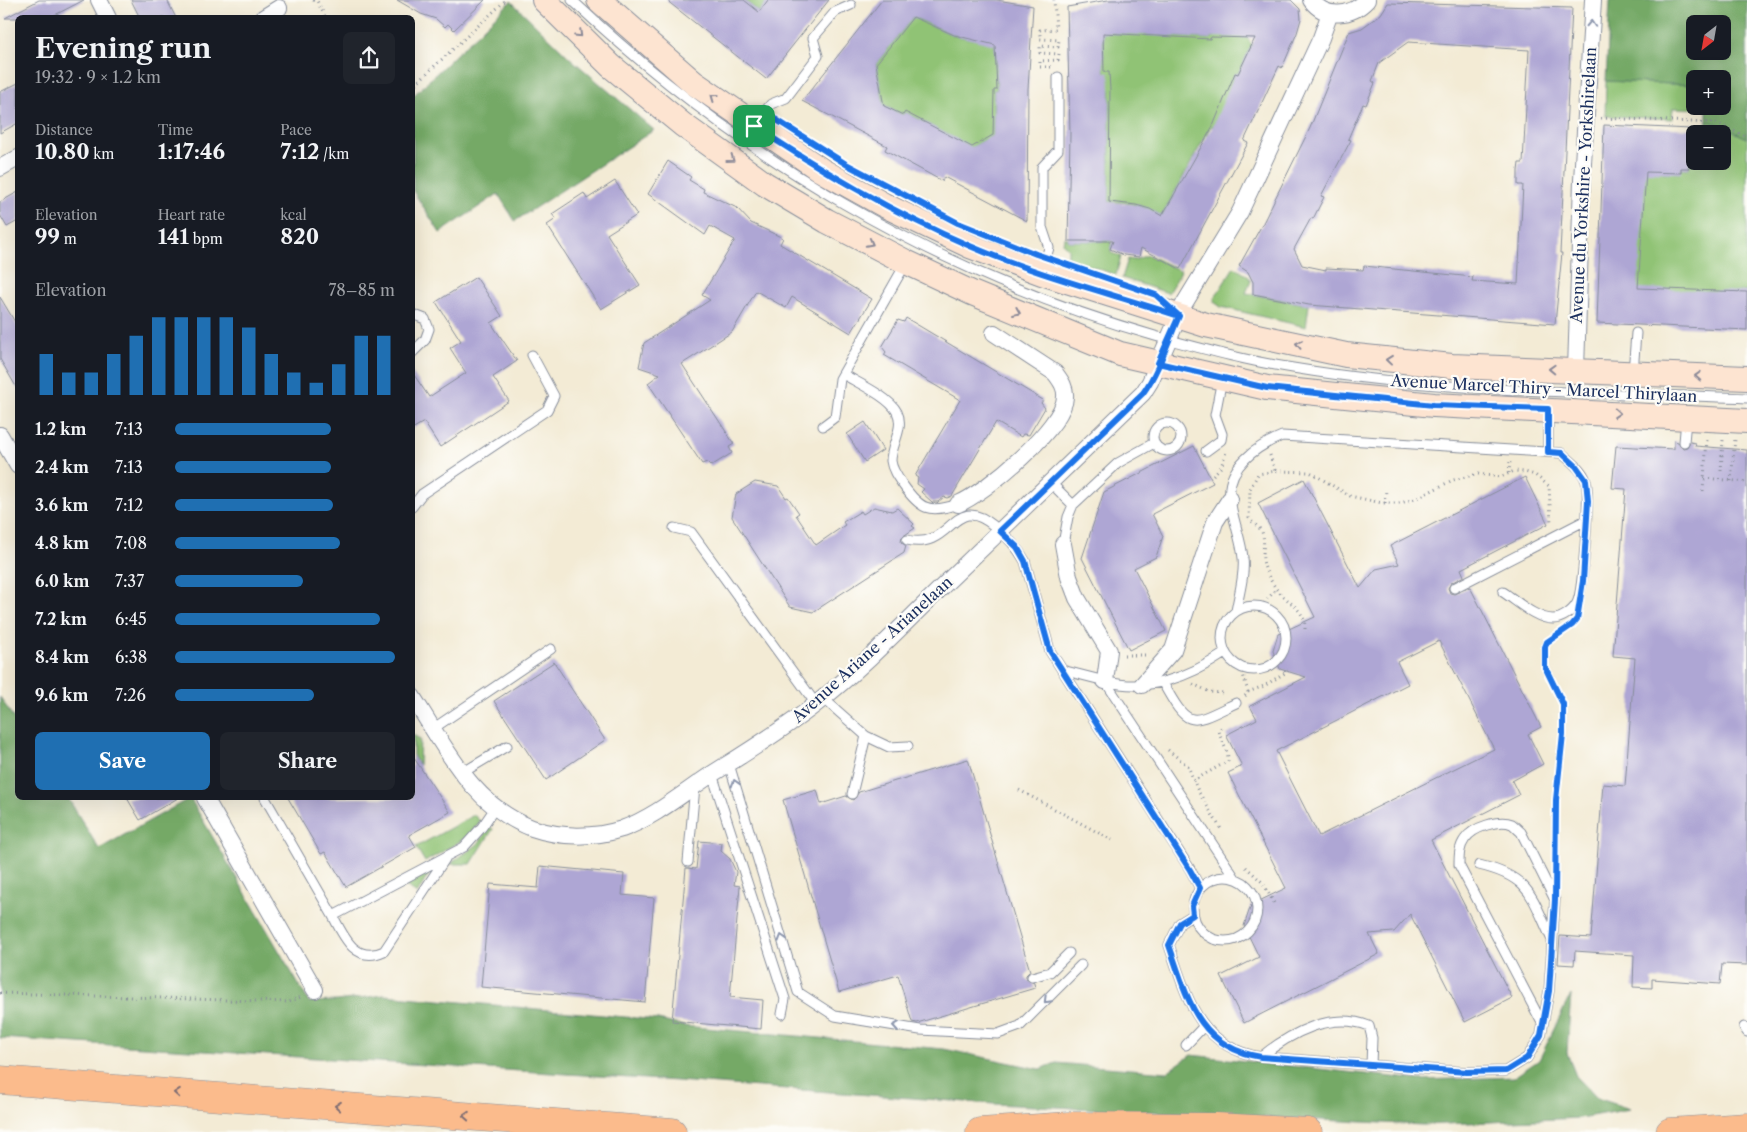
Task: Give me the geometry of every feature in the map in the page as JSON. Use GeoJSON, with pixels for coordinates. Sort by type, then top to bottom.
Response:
{"type":"FeatureCollection","features":[{"type":"Feature","properties":{"kind":"highway"},"geometry":{"type":"LineString","coordinates":[[0,1080],[672,1132]]}},
{"type":"Feature","properties":{"kind":"highway"},"geometry":{"type":"LineString","coordinates":[[990,1132],[1069,1126],[1216,1128],[1308,1132]]}},
{"type":"Feature","properties":{"kind":"highway"},"geometry":{"type":"LineString","coordinates":[[1670,1132],[1747,1127]]}},
{"type":"Feature","properties":{"kind":"main road","name":"Avenue Marcel Thiry - Marcel Thirylaan"},"geometry":{"type":"LineString","coordinates":[[544,0],[611,66],[683,125],[765,184],[828,221],[906,262],[1035,320],[1120,354],[1267,388],[1434,405],[1686,417],[1741,429]]}},
{"type":"Feature","properties":{"kind":"main road","name":"Avenue Marcel Thiry - Marcel Thirylaan"},"geometry":{"type":"LineString","coordinates":[[599,0],[694,83],[754,126],[821,170],[884,205],[970,246],[1042,273],[1206,325],[1346,355],[1452,366],[1747,378]]}},
{"type":"Feature","properties":{"kind":"street"},"geometry":{"type":"LineString","coordinates":[[99,0],[106,15]]}},
{"type":"Feature","properties":{"kind":"street"},"geometry":{"type":"LineString","coordinates":[[1311,0],[1321,9],[1330,13],[1340,14],[1351,12],[1367,0]]}},
{"type":"Feature","properties":{"kind":"street","name":"Avenue du Yorkshire - Yorkshirelaan"},"geometry":{"type":"LineString","coordinates":[[1576,370],[1576,327],[1593,0]]}},
{"type":"Feature","properties":{"kind":"street"},"geometry":{"type":"LineString","coordinates":[[268,15],[279,8]]}},
{"type":"Feature","properties":{"kind":"street","name":"Avenue Ariane - Arianelaan"},"geometry":{"type":"LineString","coordinates":[[415,700],[462,773],[495,808],[515,821],[535,829],[566,835],[597,835],[623,828],[654,814],[712,774],[773,736],[820,701],[1143,393],[1179,316],[1240,212],[1321,38],[1330,13]]}},
{"type":"Feature","properties":{"kind":"street"},"geometry":{"type":"LineString","coordinates":[[0,168],[15,160]]}},
{"type":"Feature","properties":{"kind":"street"},"geometry":{"type":"LineString","coordinates":[[958,504],[983,490],[1032,446],[1059,413],[1065,398],[1062,382],[1055,372],[994,333]]}},
{"type":"Feature","properties":{"kind":"street"},"geometry":{"type":"LineString","coordinates":[[0,435],[15,461]]}},
{"type":"Feature","properties":{"kind":"street"},"geometry":{"type":"LineString","coordinates":[[1142,685],[1173,650],[1215,522],[1230,499]]}},
{"type":"Feature","properties":{"kind":"street"},"geometry":{"type":"LineString","coordinates":[[1063,544],[1069,576],[1077,598],[1109,653],[1105,681]]}},
{"type":"Feature","properties":{"kind":"street"},"geometry":{"type":"LineString","coordinates":[[207,800],[315,990]]}},
{"type":"Feature","properties":{"kind":"lane","name":"Avenue Marcel Thiry - Marcel Thirylaan"},"geometry":{"type":"LineString","coordinates":[[572,0],[636,58],[713,120],[765,156],[871,220],[956,263],[1054,303],[1169,339],[1289,368],[1340,375],[1448,386],[1747,398]]}},
{"type":"Feature","properties":{"kind":"lane"},"geometry":{"type":"LineString","coordinates":[[754,126],[771,104],[786,98],[818,56],[813,38],[835,12],[851,5]]}},
{"type":"Feature","properties":{"kind":"lane"},"geometry":{"type":"LineString","coordinates":[[1042,273],[1048,248],[1042,227],[1042,166],[1058,150],[1058,77]]}},
{"type":"Feature","properties":{"kind":"lane"},"geometry":{"type":"LineString","coordinates":[[823,426],[835,417],[838,385],[843,374],[906,262]]}},
{"type":"Feature","properties":{"kind":"lane"},"geometry":{"type":"LineString","coordinates":[[415,315],[425,319],[429,329],[426,340],[415,350]]}},
{"type":"Feature","properties":{"kind":"lane"},"geometry":{"type":"LineString","coordinates":[[1633,373],[1636,333]]}},
{"type":"Feature","properties":{"kind":"lane"},"geometry":{"type":"LineString","coordinates":[[415,503],[422,494],[547,410],[554,396],[532,355]]}},
{"type":"Feature","properties":{"kind":"lane"},"geometry":{"type":"LineString","coordinates":[[843,374],[886,401],[896,410],[900,418],[892,452],[892,467],[918,505],[930,509],[946,508],[958,504]]}},
{"type":"Feature","properties":{"kind":"lane"},"geometry":{"type":"LineString","coordinates":[[1206,451],[1221,440],[1222,434],[1215,415],[1222,378]]}},
{"type":"Feature","properties":{"kind":"lane"},"geometry":{"type":"LineString","coordinates":[[1548,409],[1548,452]]}},
{"type":"Feature","properties":{"kind":"lane"},"geometry":{"type":"LineString","coordinates":[[1684,442],[1686,417]]}},
{"type":"Feature","properties":{"kind":"lane"},"geometry":{"type":"LineString","coordinates":[[1236,611],[1244,559],[1229,487],[1236,471],[1246,458],[1263,444],[1282,436],[1562,453],[1576,466],[1586,480],[1588,501],[1583,581],[1578,603],[1566,615],[1554,620],[1542,618],[1503,592]]}},
{"type":"Feature","properties":{"kind":"lane"},"geometry":{"type":"LineString","coordinates":[[1063,544],[1065,529],[1073,505],[1118,463],[1154,443]]}},
{"type":"Feature","properties":{"kind":"lane"},"geometry":{"type":"LineString","coordinates":[[1050,482],[1073,505]]}},
{"type":"Feature","properties":{"kind":"lane"},"geometry":{"type":"LineString","coordinates":[[907,540],[916,542],[932,539],[945,532],[962,516],[971,513],[982,516],[1017,547],[1025,561],[1050,651],[1200,888]]}},
{"type":"Feature","properties":{"kind":"lane"},"geometry":{"type":"LineString","coordinates":[[1454,588],[1586,520]]}},
{"type":"Feature","properties":{"kind":"lane"},"geometry":{"type":"LineString","coordinates":[[674,528],[691,532],[820,701],[866,736],[889,747],[908,746]]}},
{"type":"Feature","properties":{"kind":"lane"},"geometry":{"type":"LineString","coordinates":[[1245,606],[1262,606],[1280,618],[1286,636],[1285,646],[1275,662],[1267,667],[1258,670],[1241,667],[1231,661],[1225,653],[1222,634],[1229,617],[1236,611],[1245,606]]}},
{"type":"Feature","properties":{"kind":"lane"},"geometry":{"type":"LineString","coordinates":[[434,728],[551,649]]}},
{"type":"Feature","properties":{"kind":"lane"},"geometry":{"type":"LineString","coordinates":[[1062,670],[1122,686],[1164,684],[1202,668],[1225,653]]}},
{"type":"Feature","properties":{"kind":"lane"},"geometry":{"type":"LineString","coordinates":[[1105,681],[1235,878],[1250,889],[1255,898],[1256,917],[1246,933],[1238,939],[1219,941],[1202,932],[1193,915],[1192,906],[1200,888],[1216,878],[1235,878]]}},
{"type":"Feature","properties":{"kind":"lane"},"geometry":{"type":"LineString","coordinates":[[1164,684],[1183,716],[1192,719],[1202,719],[1240,701]]}},
{"type":"Feature","properties":{"kind":"lane"},"geometry":{"type":"LineString","coordinates":[[852,794],[866,736]]}},
{"type":"Feature","properties":{"kind":"lane"},"geometry":{"type":"LineString","coordinates":[[462,773],[507,746]]}},
{"type":"Feature","properties":{"kind":"lane"},"geometry":{"type":"LineString","coordinates":[[729,764],[798,992],[835,1016],[920,1030],[998,1034],[1020,1026],[1080,965]]}},
{"type":"Feature","properties":{"kind":"lane"},"geometry":{"type":"LineString","coordinates":[[712,774],[785,999],[782,1014]]}},
{"type":"Feature","properties":{"kind":"lane"},"geometry":{"type":"LineString","coordinates":[[688,862],[695,786]]}},
{"type":"Feature","properties":{"kind":"lane"},"geometry":{"type":"LineString","coordinates":[[266,800],[348,944],[356,952],[365,955],[384,951],[445,858]]}},
{"type":"Feature","properties":{"kind":"lane"},"geometry":{"type":"LineString","coordinates":[[333,916],[464,847],[482,827],[495,808]]}},
{"type":"Feature","properties":{"kind":"lane"},"geometry":{"type":"LineString","coordinates":[[1193,915],[1180,923],[1169,945],[1182,983],[1203,1027],[1224,1045],[1246,1055],[1261,1057],[1467,1072],[1506,1071],[1527,1058],[1541,1035],[1549,991],[1555,900],[1521,832],[1512,824],[1497,823],[1480,828],[1466,837],[1460,848],[1459,865],[1542,1023]]}},
{"type":"Feature","properties":{"kind":"lane"},"geometry":{"type":"LineString","coordinates":[[1479,865],[1502,870],[1526,886],[1552,940]]}},
{"type":"Feature","properties":{"kind":"lane"},"geometry":{"type":"LineString","coordinates":[[1032,977],[1050,972],[1069,953]]}},
{"type":"Feature","properties":{"kind":"lane"},"geometry":{"type":"LineString","coordinates":[[1261,1057],[1276,1045],[1302,1030],[1330,1022],[1356,1021],[1369,1026],[1372,1038],[1371,1065]]}},
{"type":"Feature","properties":{"kind":"lane"},"geometry":{"type":"LineString","coordinates":[[1186,1045],[1203,1027]]}},
{"type":"Feature","properties":{"kind":"path"},"geometry":{"type":"LineString","coordinates":[[314,0],[317,1],[324,15]]}},
{"type":"Feature","properties":{"kind":"path"},"geometry":{"type":"LineString","coordinates":[[415,84],[506,0]]}},
{"type":"Feature","properties":{"kind":"path"},"geometry":{"type":"LineString","coordinates":[[1054,0],[1056,29],[1040,30],[1040,39],[1058,40],[1058,47],[1040,46],[1040,53],[1059,54],[1058,60],[1040,61],[1040,67],[1059,67],[1058,77]]}},
{"type":"Feature","properties":{"kind":"path"},"geometry":{"type":"LineString","coordinates":[[1586,117],[1716,123],[1747,137]]}},
{"type":"Feature","properties":{"kind":"path"},"geometry":{"type":"LineString","coordinates":[[1731,481],[1741,429]]}},
{"type":"Feature","properties":{"kind":"path"},"geometry":{"type":"LineString","coordinates":[[1703,491],[1707,446]]}},
{"type":"Feature","properties":{"kind":"path"},"geometry":{"type":"LineString","coordinates":[[1721,471],[1723,447]]}},
{"type":"Feature","properties":{"kind":"path"},"geometry":{"type":"LineString","coordinates":[[1305,629],[1302,614],[1276,589],[1264,566],[1262,531],[1249,518],[1250,489],[1258,474],[1276,471],[1310,472],[1350,496],[1385,503],[1415,499],[1465,476],[1478,474],[1501,477],[1514,471],[1535,474],[1549,486],[1553,537]]}},
{"type":"Feature","properties":{"kind":"path"},"geometry":{"type":"LineString","coordinates":[[1704,478],[1747,482]]}},
{"type":"Feature","properties":{"kind":"path"},"geometry":{"type":"LineString","coordinates":[[1385,503],[1386,490]]}},
{"type":"Feature","properties":{"kind":"path"},"geometry":{"type":"LineString","coordinates":[[1262,606],[1276,589]]}},
{"type":"Feature","properties":{"kind":"path"},"geometry":{"type":"LineString","coordinates":[[1555,900],[1556,800],[1563,734],[1563,704],[1545,667],[1545,647],[1547,642],[1564,631]]}},
{"type":"Feature","properties":{"kind":"path"},"geometry":{"type":"LineString","coordinates":[[1109,653],[1143,654],[1162,664]]}},
{"type":"Feature","properties":{"kind":"path"},"geometry":{"type":"LineString","coordinates":[[1241,667],[1248,692]]}},
{"type":"Feature","properties":{"kind":"path"},"geometry":{"type":"LineString","coordinates":[[1240,701],[1248,692],[1264,686],[1288,671]]}},
{"type":"Feature","properties":{"kind":"path"},"geometry":{"type":"LineString","coordinates":[[1182,677],[1202,689],[1232,693]]}},
{"type":"Feature","properties":{"kind":"path"},"geometry":{"type":"LineString","coordinates":[[1240,701],[1245,696]]}},
{"type":"Feature","properties":{"kind":"path"},"geometry":{"type":"LineString","coordinates":[[1194,781],[1228,762],[1219,730],[1228,722]]}},
{"type":"Feature","properties":{"kind":"path"},"geometry":{"type":"LineString","coordinates":[[1019,790],[1112,840]]}},
{"type":"Feature","properties":{"kind":"path"},"geometry":{"type":"LineString","coordinates":[[0,993],[289,1002],[315,990]]}},
{"type":"Feature","properties":{"kind":"green space"},"geometry":{"type":"Polygon","coordinates":[[[744,0],[768,0],[759,12],[744,0]]]}},
{"type":"Feature","properties":{"kind":"green space"},"geometry":{"type":"Polygon","coordinates":[[[1610,0],[1747,0],[1747,138],[1731,130],[1731,125],[1707,122],[1707,115],[1731,115],[1731,70],[1686,70],[1686,85],[1606,81],[1610,0]]]}},
{"type":"Feature","properties":{"kind":"green space"},"geometry":{"type":"Polygon","coordinates":[[[511,1],[570,58],[654,130],[515,221],[498,194],[440,233],[415,194],[415,94],[511,1]]]}},
{"type":"Feature","properties":{"kind":"green space"},"geometry":{"type":"Polygon","coordinates":[[[913,17],[954,35],[995,44],[997,90],[994,90],[993,135],[968,150],[961,142],[905,112],[903,115],[884,106],[876,64],[913,17]]]}},
{"type":"Feature","properties":{"kind":"green space"},"geometry":{"type":"Polygon","coordinates":[[[1103,32],[1210,39],[1211,37],[1244,33],[1252,45],[1238,74],[1235,73],[1215,127],[1211,126],[1162,216],[1136,205],[1123,202],[1109,202],[1110,91],[1104,72],[1103,32]]]}},
{"type":"Feature","properties":{"kind":"green space"},"geometry":{"type":"Polygon","coordinates":[[[1606,81],[1686,85],[1686,108],[1673,108],[1672,119],[1605,116],[1606,81]]]}},
{"type":"Feature","properties":{"kind":"green space"},"geometry":{"type":"Polygon","coordinates":[[[1707,122],[1720,125],[1707,125],[1707,122]]]}},
{"type":"Feature","properties":{"kind":"green space"},"geometry":{"type":"Polygon","coordinates":[[[1731,130],[1747,138],[1747,292],[1637,295],[1643,166],[1663,172],[1680,173],[1681,168],[1686,168],[1686,170],[1731,170],[1731,130]]]}},
{"type":"Feature","properties":{"kind":"green space"},"geometry":{"type":"Polygon","coordinates":[[[1064,237],[1068,238],[1068,241],[1111,241],[1111,253],[1121,256],[1116,275],[1068,258],[1068,248],[1063,244],[1064,237]]]}},
{"type":"Feature","properties":{"kind":"green space"},"geometry":{"type":"Polygon","coordinates":[[[1148,255],[1181,271],[1168,293],[1122,278],[1128,259],[1134,260],[1148,255]]]}},
{"type":"Feature","properties":{"kind":"green space"},"geometry":{"type":"Polygon","coordinates":[[[1234,267],[1248,276],[1251,281],[1246,293],[1309,305],[1306,327],[1221,307],[1214,302],[1215,297],[1234,267]]]}},
{"type":"Feature","properties":{"kind":"green space"},"geometry":{"type":"Polygon","coordinates":[[[0,697],[15,720],[15,800],[69,800],[99,849],[186,800],[191,800],[309,1002],[336,1001],[384,995],[658,1020],[684,1026],[944,1049],[1040,1069],[1056,1063],[1167,1072],[1191,1055],[1420,1080],[1514,1077],[1539,1060],[1571,994],[1567,1053],[1576,1076],[1597,1098],[1630,1109],[1580,1118],[1423,1125],[994,1104],[677,1081],[0,1038],[0,697]]]}},
{"type":"Feature","properties":{"kind":"green space"},"geometry":{"type":"Polygon","coordinates":[[[415,736],[420,739],[419,765],[415,758],[415,736]]]}},
{"type":"Feature","properties":{"kind":"green space"},"geometry":{"type":"Polygon","coordinates":[[[474,815],[480,821],[469,836],[425,862],[416,847],[474,815]]]}},
{"type":"Feature","properties":{"kind":"green space"},"geometry":{"type":"Polygon","coordinates":[[[489,827],[493,829],[471,864],[450,864],[478,844],[489,827]]]}},
{"type":"Feature","properties":{"kind":"green space"},"geometry":{"type":"Polygon","coordinates":[[[430,872],[417,894],[406,886],[430,872]]]}},
{"type":"Feature","properties":{"kind":"building"},"geometry":{"type":"Polygon","coordinates":[[[39,0],[84,0],[55,15],[15,15],[15,18],[5,18],[39,0]]]}},
{"type":"Feature","properties":{"kind":"building"},"geometry":{"type":"Polygon","coordinates":[[[131,0],[167,0],[174,15],[138,15],[131,0]]]}},
{"type":"Feature","properties":{"kind":"building"},"geometry":{"type":"Polygon","coordinates":[[[397,0],[485,0],[454,30],[448,24],[445,27],[436,19],[421,14],[397,0]]]}},
{"type":"Feature","properties":{"kind":"building"},"geometry":{"type":"Polygon","coordinates":[[[666,0],[744,0],[759,12],[768,0],[829,0],[766,79],[666,0]]]}},
{"type":"Feature","properties":{"kind":"building"},"geometry":{"type":"Polygon","coordinates":[[[882,0],[997,0],[1033,6],[1028,89],[1027,221],[944,177],[942,181],[885,150],[887,146],[802,101],[882,0]],[[913,17],[876,64],[884,106],[903,115],[905,112],[972,147],[993,135],[994,90],[997,90],[995,45],[954,35],[913,17]]]}},
{"type":"Feature","properties":{"kind":"building"},"geometry":{"type":"Polygon","coordinates":[[[1108,0],[1291,0],[1300,9],[1301,19],[1297,33],[1282,68],[1279,66],[1244,141],[1248,143],[1180,269],[1141,248],[1139,257],[1124,255],[1110,249],[1113,241],[1068,241],[1070,134],[1067,7],[1108,0]],[[1103,33],[1104,72],[1109,72],[1110,90],[1109,202],[1136,205],[1150,209],[1162,216],[1213,126],[1235,73],[1238,74],[1255,38],[1211,37],[1210,39],[1103,33]]]}},
{"type":"Feature","properties":{"kind":"building"},"geometry":{"type":"Polygon","coordinates":[[[1388,3],[1572,8],[1560,253],[1562,253],[1555,324],[1309,305],[1253,294],[1253,282],[1248,272],[1239,266],[1263,223],[1310,128],[1349,32],[1362,28],[1381,14],[1388,3]],[[1408,42],[1379,63],[1372,81],[1375,83],[1366,105],[1363,104],[1348,139],[1351,140],[1321,196],[1324,197],[1313,219],[1311,218],[1294,249],[1302,265],[1326,270],[1326,268],[1363,270],[1364,266],[1473,277],[1472,281],[1518,284],[1523,185],[1518,185],[1518,171],[1519,163],[1523,163],[1529,50],[1408,42]]]}},
{"type":"Feature","properties":{"kind":"building"},"geometry":{"type":"Polygon","coordinates":[[[15,84],[15,125],[0,133],[0,92],[15,84]]]}},
{"type":"Feature","properties":{"kind":"building"},"geometry":{"type":"Polygon","coordinates":[[[1604,125],[1686,129],[1686,168],[1681,168],[1681,173],[1646,172],[1638,288],[1747,292],[1747,330],[1597,323],[1604,125]]]}},
{"type":"Feature","properties":{"kind":"building"},"geometry":{"type":"Polygon","coordinates":[[[668,161],[691,177],[689,180],[704,189],[703,192],[737,208],[751,223],[783,238],[780,244],[872,299],[851,333],[792,297],[786,308],[756,291],[732,332],[682,364],[734,444],[729,447],[732,453],[711,466],[707,462],[702,464],[648,383],[660,374],[639,367],[644,343],[710,300],[702,295],[735,240],[710,226],[705,235],[648,194],[668,161]]]}},
{"type":"Feature","properties":{"kind":"building"},"geometry":{"type":"Polygon","coordinates":[[[615,181],[637,215],[607,234],[640,285],[601,309],[547,225],[556,219],[552,214],[584,193],[587,199],[615,181]]]}},
{"type":"Feature","properties":{"kind":"building"},"geometry":{"type":"Polygon","coordinates":[[[15,194],[15,223],[7,227],[0,215],[0,202],[15,194]]]}},
{"type":"Feature","properties":{"kind":"building"},"geometry":{"type":"Polygon","coordinates":[[[476,277],[502,316],[491,323],[517,361],[493,377],[509,401],[440,447],[424,422],[415,427],[415,376],[429,397],[466,373],[450,348],[461,341],[436,302],[476,277]]]}},
{"type":"Feature","properties":{"kind":"building"},"geometry":{"type":"Polygon","coordinates":[[[0,297],[15,322],[15,385],[0,359],[0,297]]]}},
{"type":"Feature","properties":{"kind":"building"},"geometry":{"type":"Polygon","coordinates":[[[906,318],[1043,400],[1041,403],[1045,408],[1029,435],[1023,434],[1021,437],[996,422],[952,496],[944,497],[938,502],[932,502],[921,492],[924,489],[917,484],[918,478],[915,476],[960,400],[884,355],[886,352],[882,347],[898,320],[904,322],[906,318]]]}},
{"type":"Feature","properties":{"kind":"building"},"geometry":{"type":"Polygon","coordinates":[[[865,422],[883,450],[865,462],[847,434],[865,422]]]}},
{"type":"Feature","properties":{"kind":"building"},"geometry":{"type":"Polygon","coordinates":[[[1674,441],[1678,442],[1683,448],[1687,447],[1690,442],[1696,443],[1695,446],[1747,450],[1747,965],[1722,964],[1720,984],[1652,979],[1652,988],[1633,987],[1634,955],[1575,951],[1574,965],[1558,964],[1560,936],[1591,938],[1603,784],[1625,786],[1635,658],[1613,656],[1626,489],[1612,488],[1616,446],[1674,449],[1674,441]]]}},
{"type":"Feature","properties":{"kind":"building"},"geometry":{"type":"Polygon","coordinates":[[[1194,446],[1213,483],[1152,514],[1163,536],[1156,557],[1134,568],[1166,631],[1129,650],[1082,558],[1104,492],[1194,446]]]}},
{"type":"Feature","properties":{"kind":"building"},"geometry":{"type":"Polygon","coordinates":[[[1525,477],[1548,524],[1461,569],[1464,576],[1451,583],[1448,588],[1450,593],[1454,594],[1470,587],[1541,727],[1528,734],[1543,764],[1512,781],[1519,795],[1431,840],[1512,998],[1465,1022],[1410,914],[1394,932],[1369,934],[1379,954],[1244,1023],[1221,976],[1259,957],[1244,926],[1251,905],[1286,888],[1228,773],[1242,766],[1226,735],[1257,719],[1250,706],[1306,677],[1280,669],[1273,651],[1278,634],[1315,617],[1258,503],[1304,479],[1360,588],[1376,569],[1399,564],[1390,546],[1525,477]],[[1439,641],[1397,662],[1408,684],[1276,751],[1319,836],[1494,749],[1439,641]]]}},
{"type":"Feature","properties":{"kind":"building"},"geometry":{"type":"Polygon","coordinates":[[[755,482],[778,486],[799,513],[796,515],[816,545],[845,525],[843,522],[861,511],[863,514],[874,507],[892,511],[897,508],[914,524],[912,526],[915,528],[902,537],[901,542],[906,546],[904,553],[813,612],[790,607],[732,517],[736,494],[755,482]]]}},
{"type":"Feature","properties":{"kind":"building"},"geometry":{"type":"Polygon","coordinates":[[[554,662],[605,740],[546,780],[494,701],[554,662]]]}},
{"type":"Feature","properties":{"kind":"building"},"geometry":{"type":"Polygon","coordinates":[[[968,759],[1030,971],[1026,975],[1026,979],[1034,983],[1035,988],[917,1023],[912,1022],[898,975],[839,992],[783,800],[817,790],[821,804],[846,796],[853,800],[859,792],[968,759]]]}},
{"type":"Feature","properties":{"kind":"building"},"geometry":{"type":"Polygon","coordinates":[[[415,760],[450,812],[409,835],[416,847],[346,887],[325,852],[321,854],[289,800],[415,800],[415,760]]]}},
{"type":"Feature","properties":{"kind":"building"},"geometry":{"type":"Polygon","coordinates":[[[128,800],[175,800],[140,820],[128,800]]]}},
{"type":"Feature","properties":{"kind":"building"},"geometry":{"type":"Polygon","coordinates":[[[699,841],[722,843],[721,851],[730,859],[736,872],[734,885],[740,886],[730,997],[763,1000],[761,1029],[672,1021],[686,868],[696,869],[699,841]]]}},
{"type":"Feature","properties":{"kind":"building"},"geometry":{"type":"Polygon","coordinates":[[[540,866],[624,874],[622,895],[654,898],[645,1002],[481,987],[490,884],[538,888],[540,866]]]}},
{"type":"Feature","properties":{"kind":"route"},"geometry":{"type":"LineString","coordinates":[[754,126],[764,112],[846,164],[913,201],[958,223],[1036,254],[1156,295],[1179,316],[1158,363],[1267,388],[1302,390],[1434,405],[1548,409],[1548,452],[1562,453],[1576,466],[1586,480],[1588,501],[1583,581],[1578,603],[1577,619],[1572,625],[1547,642],[1545,647],[1545,667],[1563,704],[1563,734],[1556,800],[1555,900],[1549,991],[1541,1035],[1527,1058],[1506,1071],[1467,1072],[1261,1057],[1246,1055],[1224,1045],[1203,1027],[1182,983],[1169,945],[1180,923],[1193,915],[1194,897],[1200,888],[1050,651],[1025,561],[1017,547],[1000,531],[1143,393],[1149,385],[1158,363],[1169,339],[1179,316],[1042,273],[970,246],[884,205],[821,170],[754,126]]}}]}
